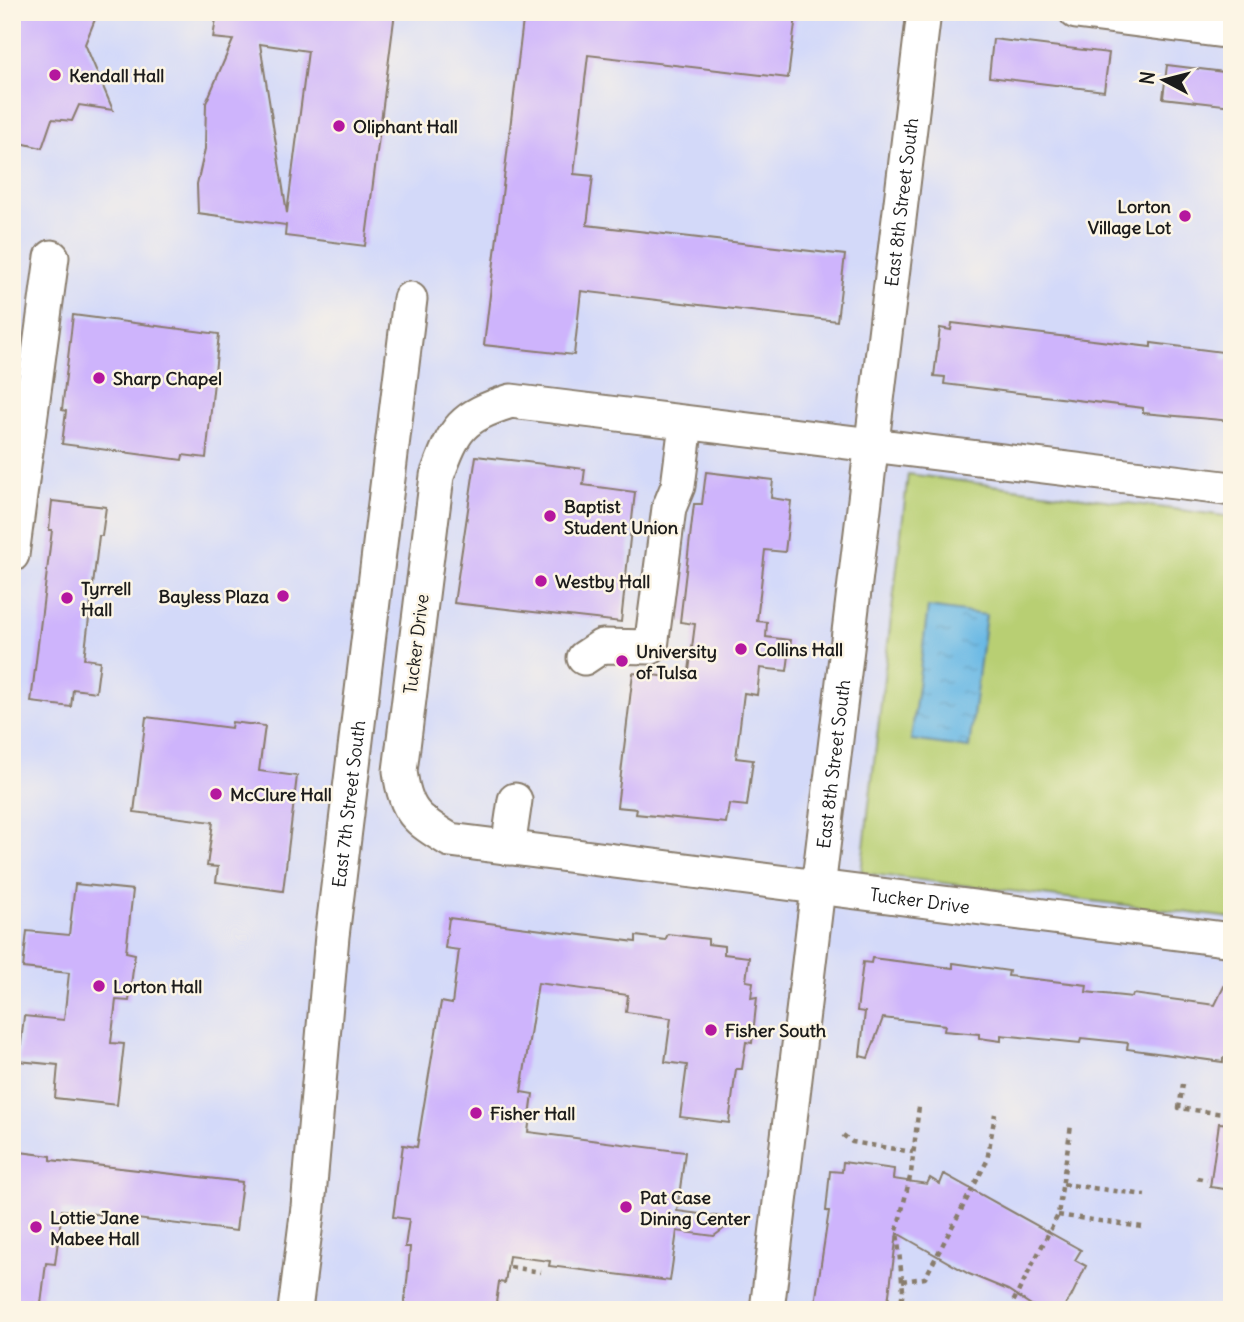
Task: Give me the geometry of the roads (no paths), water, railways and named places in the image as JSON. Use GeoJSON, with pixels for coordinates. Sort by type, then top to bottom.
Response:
{"type":"FeatureCollection","features":[{"type":"Feature","properties":{"kind":"street","name":"East 8th Street South"},"geometry":{"type":"LineString","coordinates":[[767,1310],[924,12]]}},
{"type":"Feature","properties":{"kind":"street"},"geometry":{"type":"LineString","coordinates":[[1076,12],[1232,32]]}},
{"type":"Feature","properties":{"kind":"street"},"geometry":{"type":"LineString","coordinates":[[12,555],[52,257]]}},
{"type":"Feature","properties":{"kind":"street","name":"East 7th Street South"},"geometry":{"type":"LineString","coordinates":[[295,1310],[308,1207],[332,936],[410,299]]}},
{"type":"Feature","properties":{"kind":"street","name":"Tucker Drive"},"geometry":{"type":"LineString","coordinates":[[1232,489],[511,401],[480,411],[452,435],[437,476],[400,771],[403,798],[420,823],[450,840],[1232,940]]}},
{"type":"Feature","properties":{"kind":"street"},"geometry":{"type":"LineString","coordinates":[[584,658],[602,646],[652,647],[669,508],[678,486],[685,424]]}},
{"type":"Feature","properties":{"kind":"street"},"geometry":{"type":"LineString","coordinates":[[508,848],[515,800]]}},
{"type":"Feature","properties":{"kind":"water"},"geometry":{"type":"Polygon","coordinates":[[[928,607],[986,615],[969,748],[911,740],[928,607]]]}},
{"type":"Feature","properties":{"kind":"place","name":"Kendall Hall"},"geometry":{"type":"Point","coordinates":[55,75]}},
{"type":"Feature","properties":{"kind":"place","name":"Oliphant Hall"},"geometry":{"type":"Point","coordinates":[339,126]}},
{"type":"Feature","properties":{"kind":"place","name":"Lorton Village Lot"},"geometry":{"type":"Point","coordinates":[1185,216]}},
{"type":"Feature","properties":{"kind":"place","name":"Sharp Chapel"},"geometry":{"type":"Point","coordinates":[99,378]}},
{"type":"Feature","properties":{"kind":"place","name":"Baptist Student Union"},"geometry":{"type":"Point","coordinates":[550,516]}},
{"type":"Feature","properties":{"kind":"place","name":"Westby Hall"},"geometry":{"type":"Point","coordinates":[541,581]}},
{"type":"Feature","properties":{"kind":"place","name":"Bayless Plaza"},"geometry":{"type":"Point","coordinates":[283,596]}},
{"type":"Feature","properties":{"kind":"place","name":"Tyrrell Hall"},"geometry":{"type":"Point","coordinates":[67,598]}},
{"type":"Feature","properties":{"kind":"place","name":"Collins Hall"},"geometry":{"type":"Point","coordinates":[741,649]}},
{"type":"Feature","properties":{"kind":"place","name":"University of Tulsa"},"geometry":{"type":"Point","coordinates":[622,661]}},
{"type":"Feature","properties":{"kind":"place","name":"McClure Hall"},"geometry":{"type":"Point","coordinates":[216,794]}},
{"type":"Feature","properties":{"kind":"place","name":"Lorton Hall"},"geometry":{"type":"Point","coordinates":[99,986]}},
{"type":"Feature","properties":{"kind":"place","name":"Fisher South"},"geometry":{"type":"Point","coordinates":[711,1030]}},
{"type":"Feature","properties":{"kind":"place","name":"Fisher Hall"},"geometry":{"type":"Point","coordinates":[476,1113]}},
{"type":"Feature","properties":{"kind":"place","name":"Pat Case Dining Center"},"geometry":{"type":"Point","coordinates":[626,1207]}},
{"type":"Feature","properties":{"kind":"place","name":"Lottie Jane Mabee Hall"},"geometry":{"type":"Point","coordinates":[36,1227]}}]}
